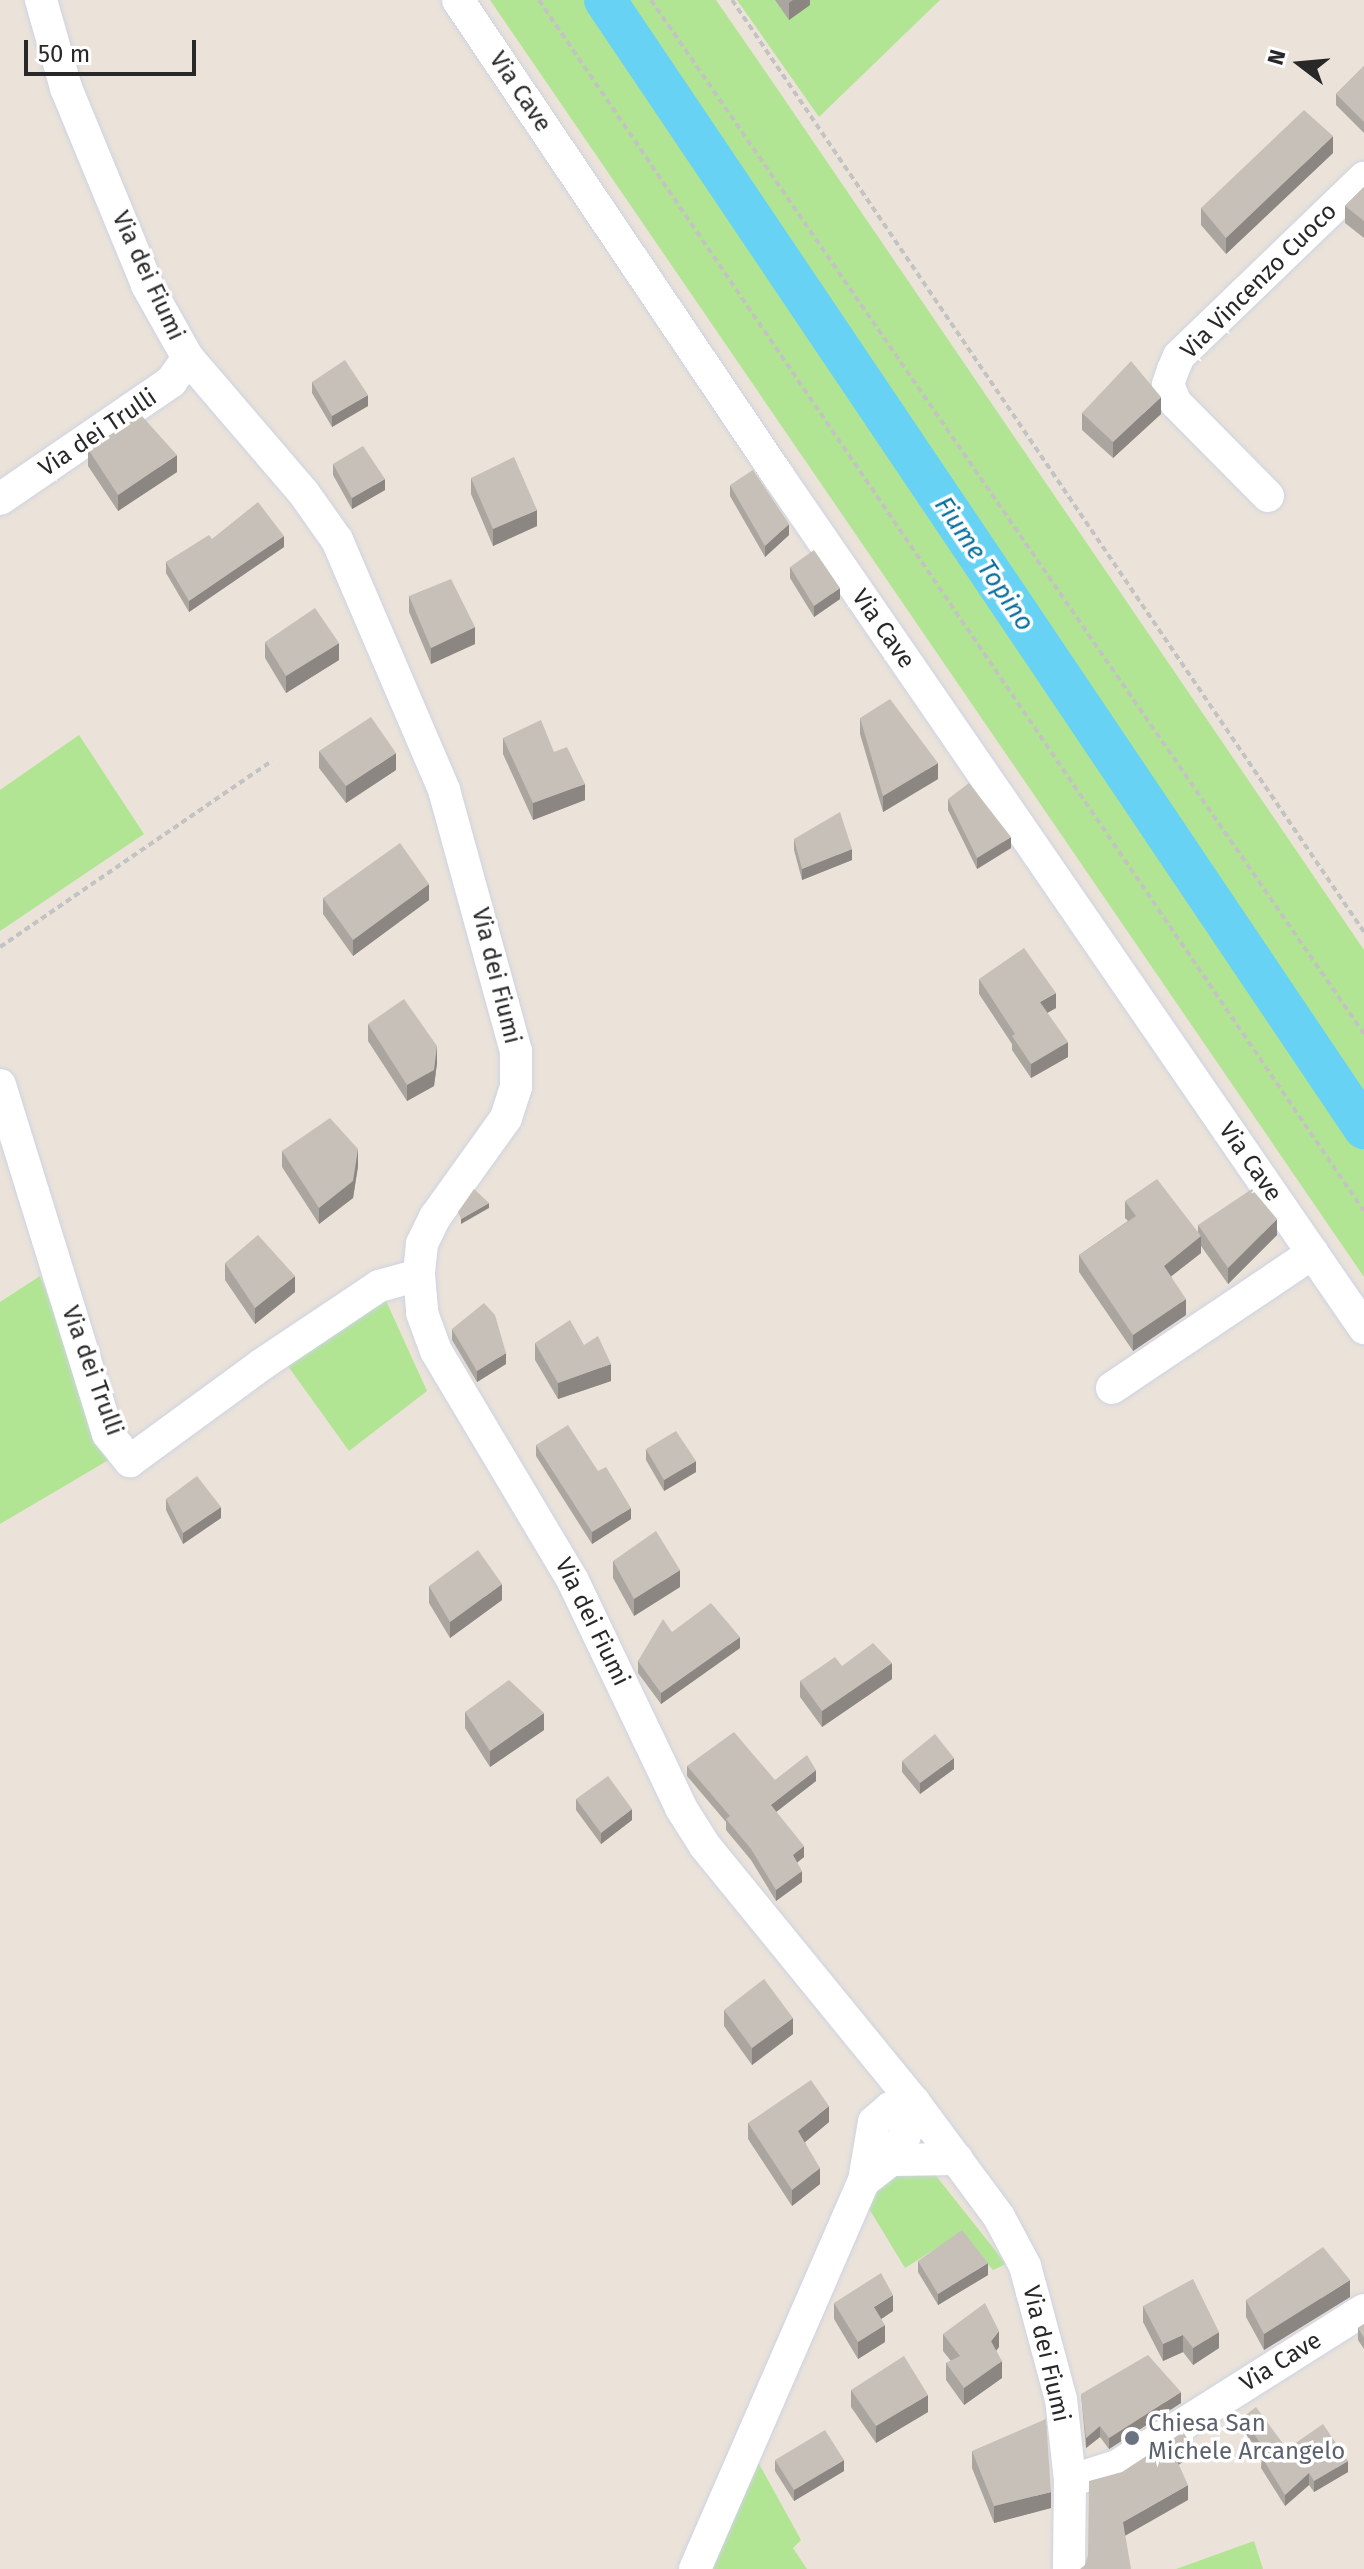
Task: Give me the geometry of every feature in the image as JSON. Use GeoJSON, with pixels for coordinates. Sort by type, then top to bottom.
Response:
{"type":"FeatureCollection","features":[{"type":"Feature","properties":{"kind":"street","name":"Via dei Fiumi"},"geometry":{"type":"LineString","coordinates":[[41,0],[72,102],[147,285],[188,358],[303,492],[337,540],[444,790],[516,1051],[516,1087],[506,1118],[435,1217],[422,1244],[419,1275],[422,1313],[436,1351],[572,1579],[681,1808],[746,1900],[871,2048],[957,2159],[999,2217],[1025,2266],[1061,2399],[1070,2481],[1069,2569]]}},
{"type":"Feature","properties":{"kind":"street","name":"Via Cave"},"geometry":{"type":"LineString","coordinates":[[458,0],[788,490],[1364,1328]]}},
{"type":"Feature","properties":{"kind":"street","name":"Via Vincenzo Cuoco"},"geometry":{"type":"LineString","coordinates":[[1268,496],[1176,403],[1168,385],[1179,356],[1364,178]]}},
{"type":"Feature","properties":{"kind":"street","name":"Via dei Trulli"},"geometry":{"type":"LineString","coordinates":[[0,499],[171,382],[188,358]]}},
{"type":"Feature","properties":{"kind":"street","name":"Via dei Trulli"},"geometry":{"type":"LineString","coordinates":[[0,1085],[108,1434],[130,1461],[261,1365],[379,1286],[419,1275]]}},
{"type":"Feature","properties":{"kind":"street"},"geometry":{"type":"LineString","coordinates":[[1112,1388],[1313,1253]]}},
{"type":"Feature","properties":{"kind":"street"},"geometry":{"type":"LineString","coordinates":[[695,2569],[864,2181],[874,2122],[871,2048]]}},
{"type":"Feature","properties":{"kind":"street"},"geometry":{"type":"LineString","coordinates":[[864,2181],[891,2160],[905,2135],[914,2102],[890,2108],[874,2122]]}},
{"type":"Feature","properties":{"kind":"street"},"geometry":{"type":"LineString","coordinates":[[891,2160],[957,2159]]}},
{"type":"Feature","properties":{"kind":"street","name":"Via Cave"},"geometry":{"type":"LineString","coordinates":[[1070,2481],[1117,2466],[1364,2310]]}},
{"type":"Feature","properties":{"kind":"path"},"geometry":{"type":"LineString","coordinates":[[539,0],[1364,1211]]}},
{"type":"Feature","properties":{"kind":"path"},"geometry":{"type":"LineString","coordinates":[[651,0],[1364,1034]]}},
{"type":"Feature","properties":{"kind":"path"},"geometry":{"type":"LineString","coordinates":[[732,0],[1364,932]]}},
{"type":"Feature","properties":{"kind":"path"},"geometry":{"type":"LineString","coordinates":[[0,947],[272,761]]}},
{"type":"Feature","properties":{"kind":"green space"},"geometry":{"type":"Polygon","coordinates":[[[490,0],[716,0],[776,87],[1364,950],[1364,1277],[490,0]]]}},
{"type":"Feature","properties":{"kind":"green space"},"geometry":{"type":"Polygon","coordinates":[[[737,0],[940,0],[819,117],[737,0]]]}},
{"type":"Feature","properties":{"kind":"green space"},"geometry":{"type":"Polygon","coordinates":[[[79,735],[144,834],[0,931],[0,790],[79,735]]]}},
{"type":"Feature","properties":{"kind":"green space"},"geometry":{"type":"Polygon","coordinates":[[[40,1276],[112,1458],[0,1524],[0,1302],[40,1276]]]}},
{"type":"Feature","properties":{"kind":"green space"},"geometry":{"type":"Polygon","coordinates":[[[382,1292],[427,1391],[349,1451],[285,1362],[382,1292]]]}},
{"type":"Feature","properties":{"kind":"green space"},"geometry":{"type":"Polygon","coordinates":[[[901,2169],[933,2172],[1006,2264],[993,2270],[962,2232],[905,2268],[865,2202],[901,2169]]]}},
{"type":"Feature","properties":{"kind":"green space"},"geometry":{"type":"Polygon","coordinates":[[[753,2453],[801,2540],[793,2548],[807,2569],[696,2569],[753,2453]]]}},
{"type":"Feature","properties":{"kind":"green space"},"geometry":{"type":"Polygon","coordinates":[[[1254,2541],[1263,2569],[1176,2569],[1254,2541]]]}},
{"type":"Feature","properties":{"kind":"building"},"geometry":{"type":"Polygon","coordinates":[[[1364,66],[1364,122],[1336,94],[1364,66]]]}},
{"type":"Feature","properties":{"kind":"building"},"geometry":{"type":"Polygon","coordinates":[[[1304,110],[1333,136],[1226,238],[1201,208],[1304,110]]]}},
{"type":"Feature","properties":{"kind":"building"},"geometry":{"type":"Polygon","coordinates":[[[1364,187],[1364,221],[1345,206],[1364,187]]]}},
{"type":"Feature","properties":{"kind":"building"},"geometry":{"type":"Polygon","coordinates":[[[345,360],[368,395],[332,416],[312,382],[345,360]]]}},
{"type":"Feature","properties":{"kind":"building"},"geometry":{"type":"Polygon","coordinates":[[[1131,361],[1161,397],[1113,442],[1082,413],[1131,361]]]}},
{"type":"Feature","properties":{"kind":"building"},"geometry":{"type":"Polygon","coordinates":[[[141,415],[177,455],[118,495],[88,449],[141,415]]]}},
{"type":"Feature","properties":{"kind":"building"},"geometry":{"type":"Polygon","coordinates":[[[363,446],[385,479],[352,498],[333,464],[363,446]]]}},
{"type":"Feature","properties":{"kind":"building"},"geometry":{"type":"Polygon","coordinates":[[[514,457],[537,510],[493,529],[471,478],[514,457]]]}},
{"type":"Feature","properties":{"kind":"building"},"geometry":{"type":"Polygon","coordinates":[[[753,470],[789,524],[765,546],[730,485],[753,470]]]}},
{"type":"Feature","properties":{"kind":"building"},"geometry":{"type":"Polygon","coordinates":[[[258,502],[284,536],[189,601],[166,562],[209,535],[212,539],[258,502]]]}},
{"type":"Feature","properties":{"kind":"building"},"geometry":{"type":"Polygon","coordinates":[[[814,550],[840,588],[814,606],[790,567],[814,550]]]}},
{"type":"Feature","properties":{"kind":"building"},"geometry":{"type":"Polygon","coordinates":[[[451,579],[475,627],[431,648],[409,596],[451,579]]]}},
{"type":"Feature","properties":{"kind":"building"},"geometry":{"type":"Polygon","coordinates":[[[315,608],[339,643],[286,676],[265,642],[315,608]]]}},
{"type":"Feature","properties":{"kind":"building"},"geometry":{"type":"Polygon","coordinates":[[[890,699],[938,763],[883,796],[860,718],[890,699]]]}},
{"type":"Feature","properties":{"kind":"building"},"geometry":{"type":"Polygon","coordinates":[[[371,717],[396,753],[346,786],[319,751],[371,717]]]}},
{"type":"Feature","properties":{"kind":"building"},"geometry":{"type":"Polygon","coordinates":[[[541,720],[554,752],[567,747],[585,784],[533,803],[503,738],[541,720]]]}},
{"type":"Feature","properties":{"kind":"building"},"geometry":{"type":"Polygon","coordinates":[[[969,783],[1011,837],[977,858],[948,799],[969,783]]]}},
{"type":"Feature","properties":{"kind":"building"},"geometry":{"type":"Polygon","coordinates":[[[840,812],[852,849],[802,869],[794,839],[840,812]]]}},
{"type":"Feature","properties":{"kind":"building"},"geometry":{"type":"Polygon","coordinates":[[[400,843],[429,884],[353,940],[323,898],[400,843]]]}},
{"type":"Feature","properties":{"kind":"building"},"geometry":{"type":"Polygon","coordinates":[[[1024,948],[1056,993],[1040,1002],[1068,1042],[1031,1064],[979,979],[1024,948]]]}},
{"type":"Feature","properties":{"kind":"building"},"geometry":{"type":"Polygon","coordinates":[[[404,999],[437,1046],[434,1070],[407,1085],[368,1024],[404,999]]]}},
{"type":"Feature","properties":{"kind":"building"},"geometry":{"type":"Polygon","coordinates":[[[330,1118],[358,1149],[353,1181],[319,1208],[282,1151],[330,1118]]]}},
{"type":"Feature","properties":{"kind":"building"},"geometry":{"type":"Polygon","coordinates":[[[1157,1179],[1201,1236],[1164,1266],[1186,1299],[1133,1335],[1079,1255],[1136,1216],[1125,1201],[1157,1179]]]}},
{"type":"Feature","properties":{"kind":"building"},"geometry":{"type":"Polygon","coordinates":[[[474,1189],[489,1203],[461,1219],[458,1212],[474,1189]]]}},
{"type":"Feature","properties":{"kind":"building"},"geometry":{"type":"Polygon","coordinates":[[[1252,1189],[1277,1219],[1228,1268],[1198,1225],[1252,1189]]]}},
{"type":"Feature","properties":{"kind":"building"},"geometry":{"type":"Polygon","coordinates":[[[258,1235],[295,1276],[255,1308],[225,1263],[258,1235]]]}},
{"type":"Feature","properties":{"kind":"building"},"geometry":{"type":"Polygon","coordinates":[[[484,1303],[495,1315],[506,1353],[477,1371],[452,1329],[484,1303]]]}},
{"type":"Feature","properties":{"kind":"building"},"geometry":{"type":"Polygon","coordinates":[[[570,1320],[584,1345],[598,1336],[611,1364],[558,1383],[535,1343],[570,1320]]]}},
{"type":"Feature","properties":{"kind":"building"},"geometry":{"type":"Polygon","coordinates":[[[568,1425],[598,1471],[606,1467],[631,1508],[592,1532],[536,1445],[568,1425]]]}},
{"type":"Feature","properties":{"kind":"building"},"geometry":{"type":"Polygon","coordinates":[[[676,1431],[696,1461],[664,1480],[646,1449],[676,1431]]]}},
{"type":"Feature","properties":{"kind":"building"},"geometry":{"type":"Polygon","coordinates":[[[197,1476],[221,1507],[183,1533],[166,1499],[197,1476]]]}},
{"type":"Feature","properties":{"kind":"building"},"geometry":{"type":"Polygon","coordinates":[[[656,1531],[680,1570],[634,1599],[613,1561],[656,1531]]]}},
{"type":"Feature","properties":{"kind":"building"},"geometry":{"type":"Polygon","coordinates":[[[478,1550],[502,1584],[450,1622],[429,1586],[478,1550]]]}},
{"type":"Feature","properties":{"kind":"building"},"geometry":{"type":"Polygon","coordinates":[[[711,1603],[740,1637],[661,1693],[638,1661],[663,1619],[672,1632],[711,1603]]]}},
{"type":"Feature","properties":{"kind":"building"},"geometry":{"type":"Polygon","coordinates":[[[873,1643],[892,1663],[822,1711],[800,1681],[835,1657],[842,1666],[873,1643]]]}},
{"type":"Feature","properties":{"kind":"building"},"geometry":{"type":"Polygon","coordinates":[[[509,1680],[544,1713],[490,1751],[465,1712],[509,1680]]]}},
{"type":"Feature","properties":{"kind":"building"},"geometry":{"type":"Polygon","coordinates":[[[734,1732],[775,1780],[807,1755],[816,1770],[771,1805],[804,1846],[793,1855],[802,1871],[776,1890],[751,1849],[726,1819],[730,1816],[687,1766],[734,1732]]]}},
{"type":"Feature","properties":{"kind":"building"},"geometry":{"type":"Polygon","coordinates":[[[935,1734],[954,1758],[920,1783],[902,1761],[935,1734]]]}},
{"type":"Feature","properties":{"kind":"building"},"geometry":{"type":"Polygon","coordinates":[[[608,1776],[632,1809],[601,1833],[576,1799],[608,1776]]]}},
{"type":"Feature","properties":{"kind":"building"},"geometry":{"type":"Polygon","coordinates":[[[764,1979],[793,2018],[752,2048],[724,2010],[764,1979]]]}},
{"type":"Feature","properties":{"kind":"building"},"geometry":{"type":"Polygon","coordinates":[[[811,2080],[829,2106],[798,2131],[820,2168],[792,2190],[748,2123],[811,2080]]]}},
{"type":"Feature","properties":{"kind":"building"},"geometry":{"type":"Polygon","coordinates":[[[962,2230],[988,2263],[938,2294],[918,2261],[962,2230]]]}},
{"type":"Feature","properties":{"kind":"building"},"geometry":{"type":"Polygon","coordinates":[[[1323,2247],[1350,2280],[1264,2334],[1246,2300],[1323,2247]]]}},
{"type":"Feature","properties":{"kind":"building"},"geometry":{"type":"Polygon","coordinates":[[[881,2273],[893,2295],[874,2307],[885,2325],[858,2342],[834,2303],[881,2273]]]}},
{"type":"Feature","properties":{"kind":"building"},"geometry":{"type":"Polygon","coordinates":[[[1193,2279],[1219,2332],[1193,2348],[1183,2335],[1163,2344],[1143,2306],[1193,2279]]]}},
{"type":"Feature","properties":{"kind":"building"},"geometry":{"type":"Polygon","coordinates":[[[985,2303],[999,2331],[991,2341],[1002,2361],[964,2388],[946,2363],[960,2356],[943,2334],[985,2303]]]}},
{"type":"Feature","properties":{"kind":"building"},"geometry":{"type":"Polygon","coordinates":[[[1364,2324],[1364,2338],[1358,2328],[1364,2324]]]}},
{"type":"Feature","properties":{"kind":"building"},"geometry":{"type":"Polygon","coordinates":[[[1148,2355],[1181,2392],[1109,2438],[1100,2426],[1086,2438],[1081,2394],[1148,2355]]]}},
{"type":"Feature","properties":{"kind":"building"},"geometry":{"type":"Polygon","coordinates":[[[904,2356],[928,2395],[876,2426],[851,2390],[904,2356]]]}},
{"type":"Feature","properties":{"kind":"building"},"geometry":{"type":"Polygon","coordinates":[[[1256,2407],[1287,2449],[1323,2424],[1348,2461],[1314,2481],[1309,2473],[1285,2495],[1261,2456],[1267,2452],[1242,2418],[1256,2407]]]}},
{"type":"Feature","properties":{"kind":"building"},"geometry":{"type":"Polygon","coordinates":[[[1046,2419],[1051,2492],[994,2506],[972,2451],[1046,2419]]]}},
{"type":"Feature","properties":{"kind":"building"},"geometry":{"type":"Polygon","coordinates":[[[825,2430],[844,2460],[794,2490],[775,2460],[825,2430]]]}},
{"type":"Feature","properties":{"kind":"building"},"geometry":{"type":"Polygon","coordinates":[[[1183,2432],[1190,2442],[1174,2454],[1188,2485],[1123,2522],[1131,2569],[1080,2569],[1088,2555],[1089,2481],[1122,2472],[1183,2432]]]}},
{"type":"Feature","properties":{"kind":"waterway","name":"Fiume Topino"},"geometry":{"type":"LineString","coordinates":[[605,0],[1364,1128]]}},
{"type":"Feature","properties":{"kind":"place","name":"Chiesa San Michele Arcangelo"},"geometry":{"type":"Point","coordinates":[1132,2438]}}]}
